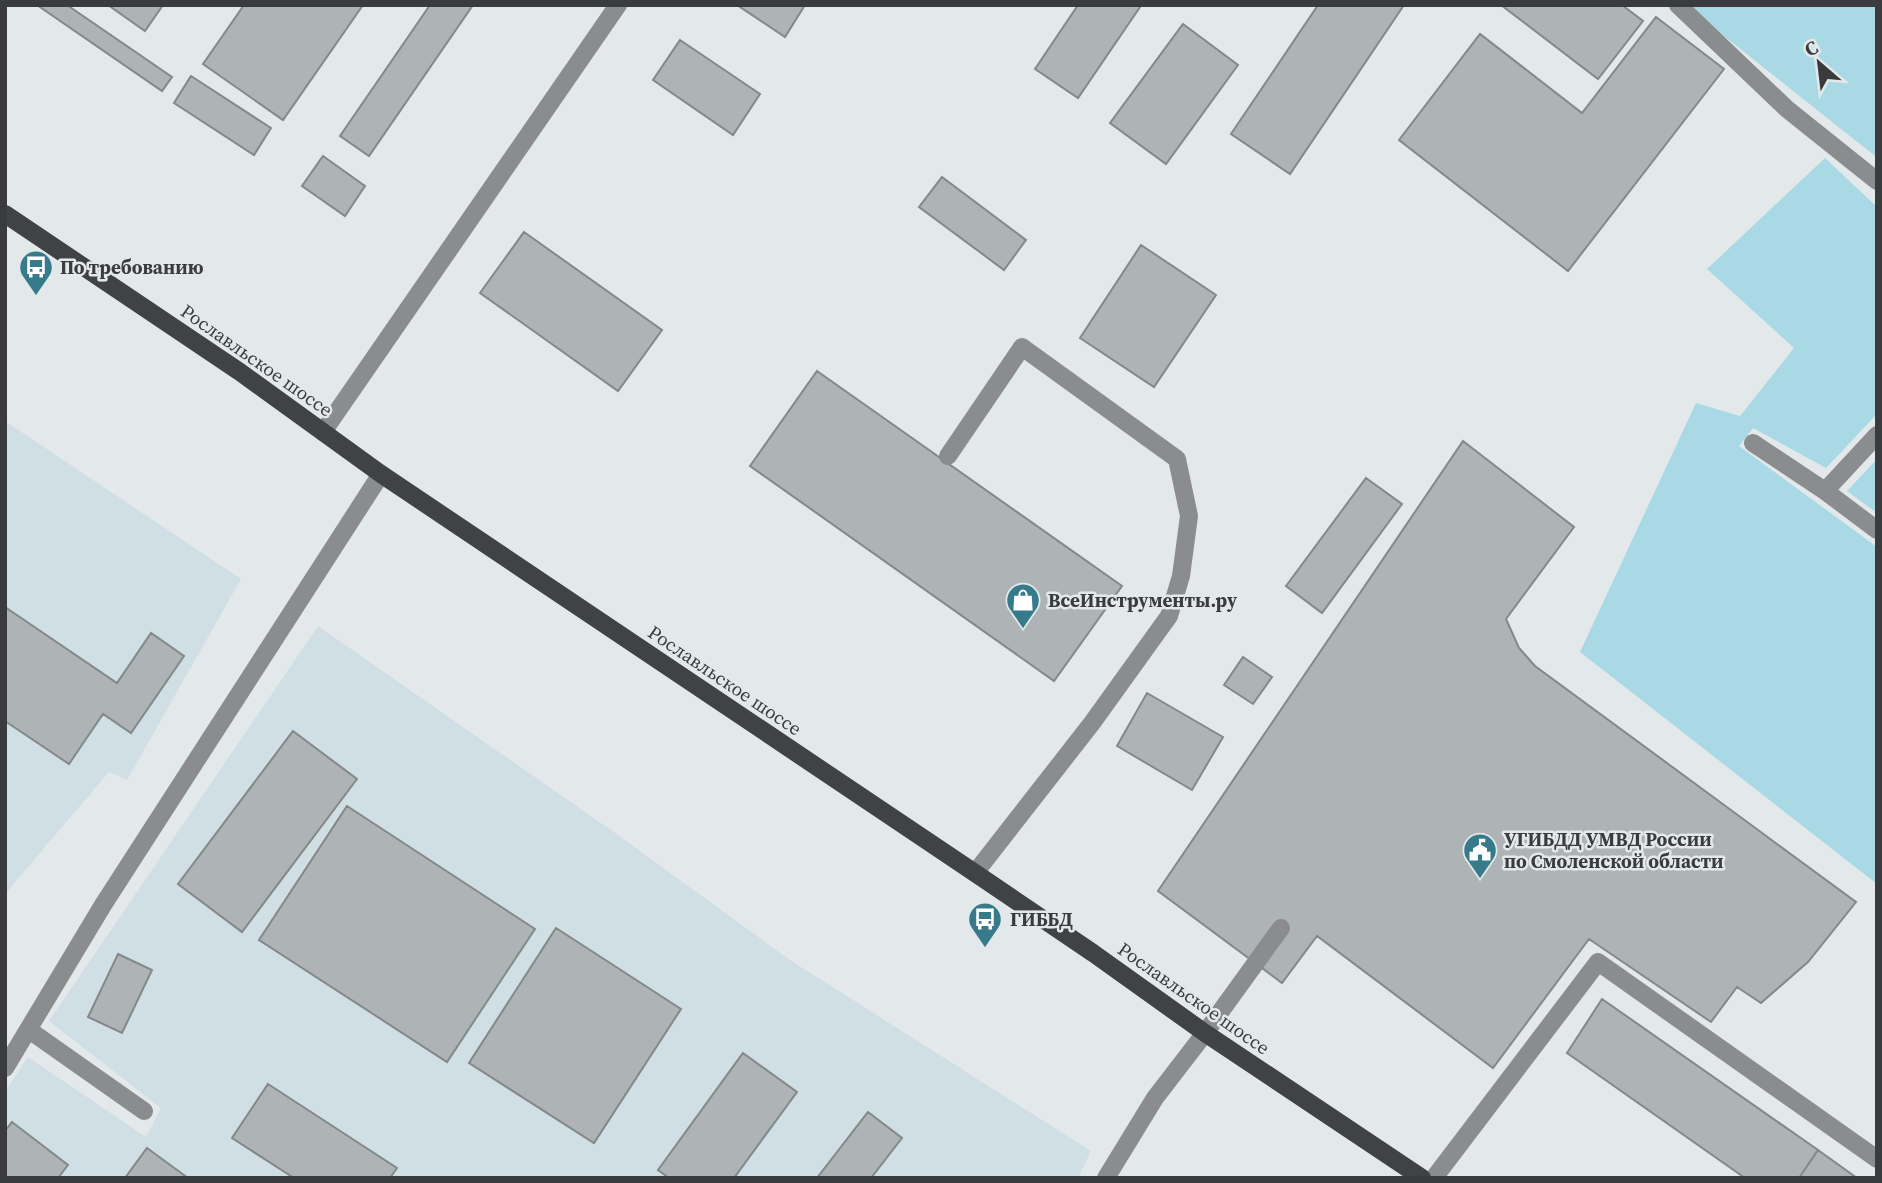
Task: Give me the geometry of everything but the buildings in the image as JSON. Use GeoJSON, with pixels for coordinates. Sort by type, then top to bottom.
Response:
{"type":"FeatureCollection","features":[{"type":"Feature","properties":{"kind":"main road","name":"Рославльское шоссе"},"geometry":{"type":"LineString","coordinates":[[5,214],[240,372],[381,474],[975,873],[1205,1033],[1422,1178]]}},
{"type":"Feature","properties":{"kind":"lane"},"geometry":{"type":"LineString","coordinates":[[323,432],[618,5]]}},
{"type":"Feature","properties":{"kind":"lane"},"geometry":{"type":"LineString","coordinates":[[1678,5],[1787,109],[1877,181]]}},
{"type":"Feature","properties":{"kind":"lane"},"geometry":{"type":"LineString","coordinates":[[948,456],[1022,347],[1177,459],[1189,516],[1181,576],[1170,616],[1092,723],[975,873]]}},
{"type":"Feature","properties":{"kind":"lane"},"geometry":{"type":"LineString","coordinates":[[1825,491],[1877,435]]}},
{"type":"Feature","properties":{"kind":"lane"},"geometry":{"type":"LineString","coordinates":[[1754,443],[1877,530]]}},
{"type":"Feature","properties":{"kind":"lane"},"geometry":{"type":"LineString","coordinates":[[5,1068],[103,905],[381,474]]}},
{"type":"Feature","properties":{"kind":"lane"},"geometry":{"type":"LineString","coordinates":[[1106,1178],[1155,1098],[1280,928]]}},
{"type":"Feature","properties":{"kind":"lane"},"geometry":{"type":"LineString","coordinates":[[1434,1178],[1598,962],[1877,1159]]}},
{"type":"Feature","properties":{"kind":"lane"},"geometry":{"type":"LineString","coordinates":[[29,1030],[144,1111]]}},
{"type":"Feature","properties":{"kind":"shaded area"},"geometry":{"type":"Polygon","coordinates":[[[1685,5],[1877,5],[1877,155],[1875,156],[1685,5]]]}},
{"type":"Feature","properties":{"kind":"shaded area"},"geometry":{"type":"Polygon","coordinates":[[[1825,158],[1877,207],[1877,414],[1826,468],[1753,428],[1739,446],[1877,547],[1877,884],[1580,652],[1696,403],[1740,416],[1794,348],[1707,269],[1825,158]]]}},
{"type":"Feature","properties":{"kind":"shaded area"},"geometry":{"type":"Polygon","coordinates":[[[5,421],[241,579],[127,780],[109,772],[5,894],[5,421]]]}},
{"type":"Feature","properties":{"kind":"shaded area"},"geometry":{"type":"Polygon","coordinates":[[[1877,459],[1877,513],[1847,491],[1877,459]]]}},
{"type":"Feature","properties":{"kind":"shaded area"},"geometry":{"type":"Polygon","coordinates":[[[318,626],[611,830],[790,960],[1091,1151],[1078,1178],[5,1178],[5,1092],[28,1057],[146,1137],[161,1108],[49,1021],[318,626]]]}},
{"type":"Feature","properties":{"kind":"place","name":"По требованию"},"geometry":{"type":"Point","coordinates":[36,297]}},
{"type":"Feature","properties":{"kind":"place","name":"ВсеИнструменты.ру"},"geometry":{"type":"Point","coordinates":[1023,630]}},
{"type":"Feature","properties":{"kind":"place","name":"УГИБДД УМВД России по Смоленской области"},"geometry":{"type":"Point","coordinates":[1480,880]}},
{"type":"Feature","properties":{"kind":"place","name":"ГИББД"},"geometry":{"type":"Point","coordinates":[985,949]}}]}
